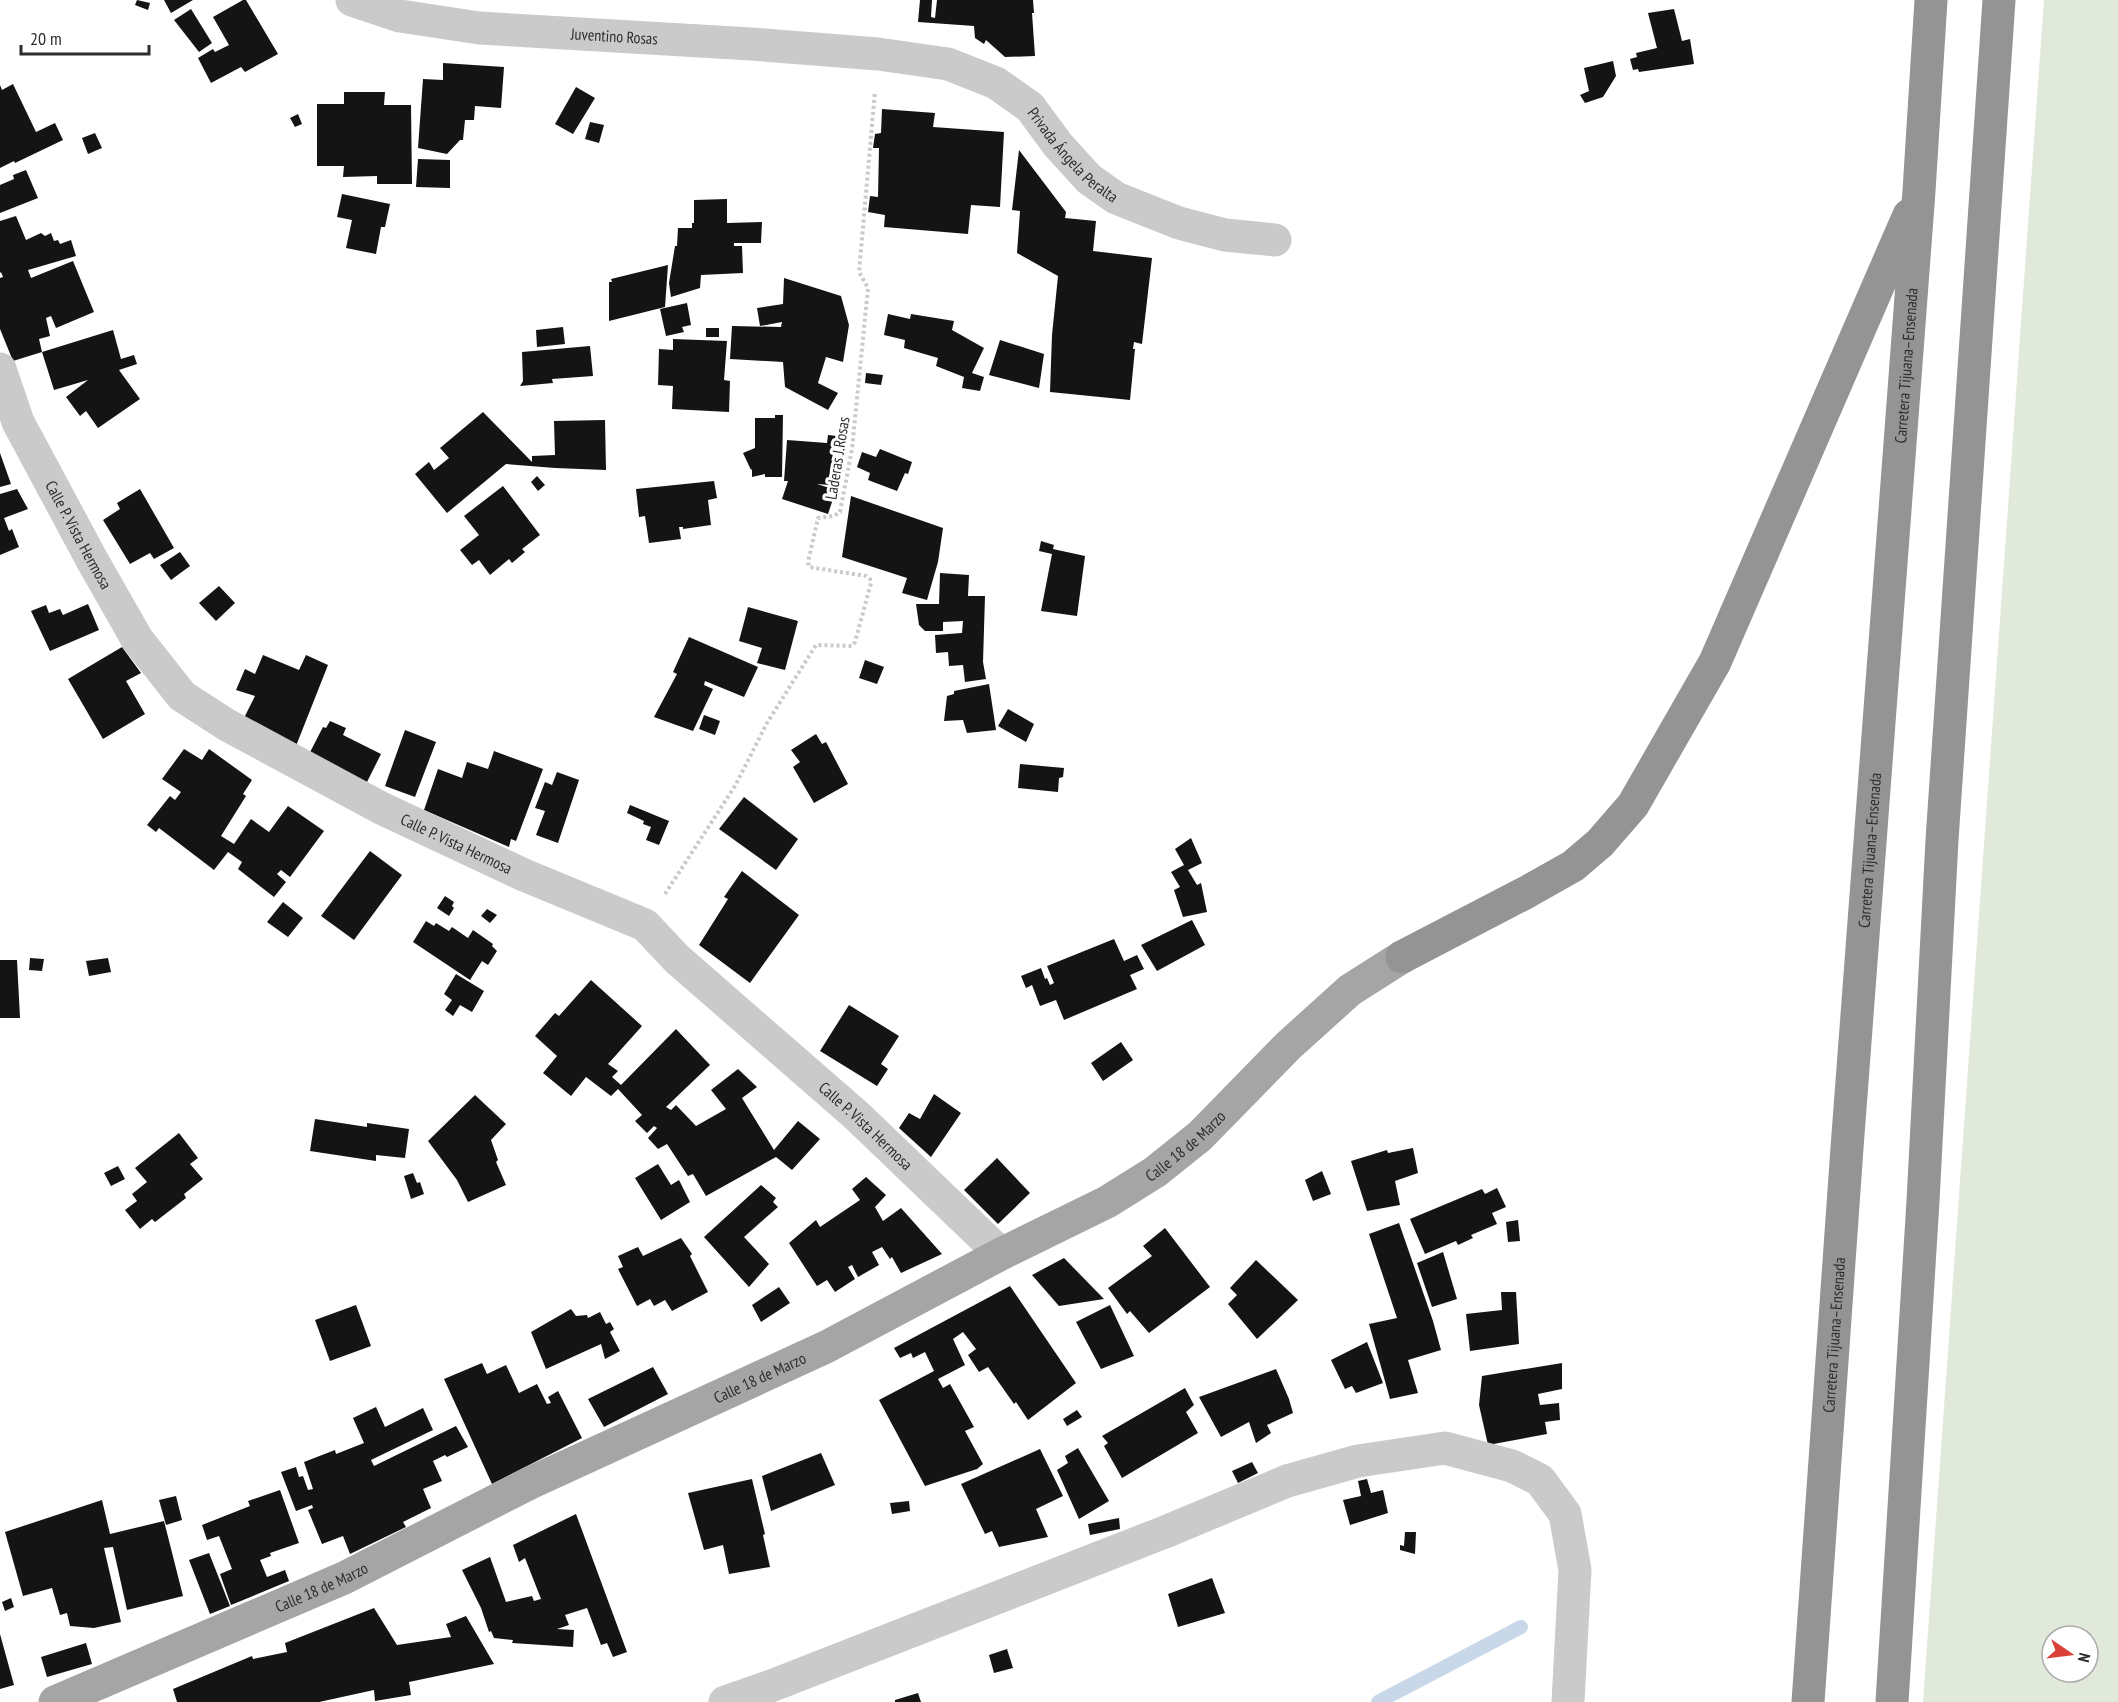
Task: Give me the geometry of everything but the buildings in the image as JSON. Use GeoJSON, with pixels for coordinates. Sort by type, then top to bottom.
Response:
{"type":"FeatureCollection","features":[{"type":"Feature","properties":{"kind":"highway","name":"Carretera Tijuana–Ensenada"},"geometry":{"type":"LineString","coordinates":[[1808,1702],[1846,1160],[1919,191],[1930,0]]}},
{"type":"Feature","properties":{"kind":"highway"},"geometry":{"type":"LineString","coordinates":[[1892,1702],[1942,840],[1999,0]]}},
{"type":"Feature","properties":{"kind":"highway"},"geometry":{"type":"LineString","coordinates":[[1402,957],[1573,866],[1600,843],[1633,805],[1715,662],[1919,191]]}},
{"type":"Feature","properties":{"kind":"main road","name":"Calle 18 de Marzo"},"geometry":{"type":"LineString","coordinates":[[55,1702],[344,1578],[530,1483],[826,1347],[1001,1254],[1107,1202],[1155,1172],[1200,1136],[1288,1046],[1350,990],[1402,957]]}},
{"type":"Feature","properties":{"kind":"street","name":"Juventino Rosas"},"geometry":{"type":"LineString","coordinates":[[352,0],[400,16],[479,28],[878,54]]}},
{"type":"Feature","properties":{"kind":"street","name":"Privada Ángela Peralta"},"geometry":{"type":"LineString","coordinates":[[878,54],[948,64],[996,83],[1030,108],[1058,145],[1089,179],[1116,198],[1179,223],[1225,235],[1275,240]]}},
{"type":"Feature","properties":{"kind":"street","name":"Calle P. Vista Hermosa"},"geometry":{"type":"LineString","coordinates":[[0,369],[18,422],[92,560],[137,639],[183,696],[227,725],[381,808],[524,875],[645,925],[677,958],[856,1115],[1001,1254]]}},
{"type":"Feature","properties":{"kind":"street"},"geometry":{"type":"LineString","coordinates":[[724,1702],[771,1686],[1165,1532],[1287,1481],[1358,1461],[1445,1448],[1512,1466],[1540,1480],[1565,1514],[1575,1570],[1568,1702]]}},
{"type":"Feature","properties":{"kind":"path","name":"Laderas J.Rosas"},"geometry":{"type":"LineString","coordinates":[[645,925],[735,786],[767,723],[816,645],[846,647],[852,646],[855,642],[870,579],[866,576],[809,567],[808,562],[818,518],[834,516],[840,512],[852,449],[868,288],[859,272],[878,54]]}},
{"type":"Feature","properties":{"kind":"shaded area"},"geometry":{"type":"Polygon","coordinates":[[[2044,0],[2118,0],[2118,1702],[1923,1702],[2044,0]]]}},
{"type":"Feature","properties":{"kind":"waterway"},"geometry":{"type":"LineString","coordinates":[[1378,1702],[1521,1627]]}}]}
